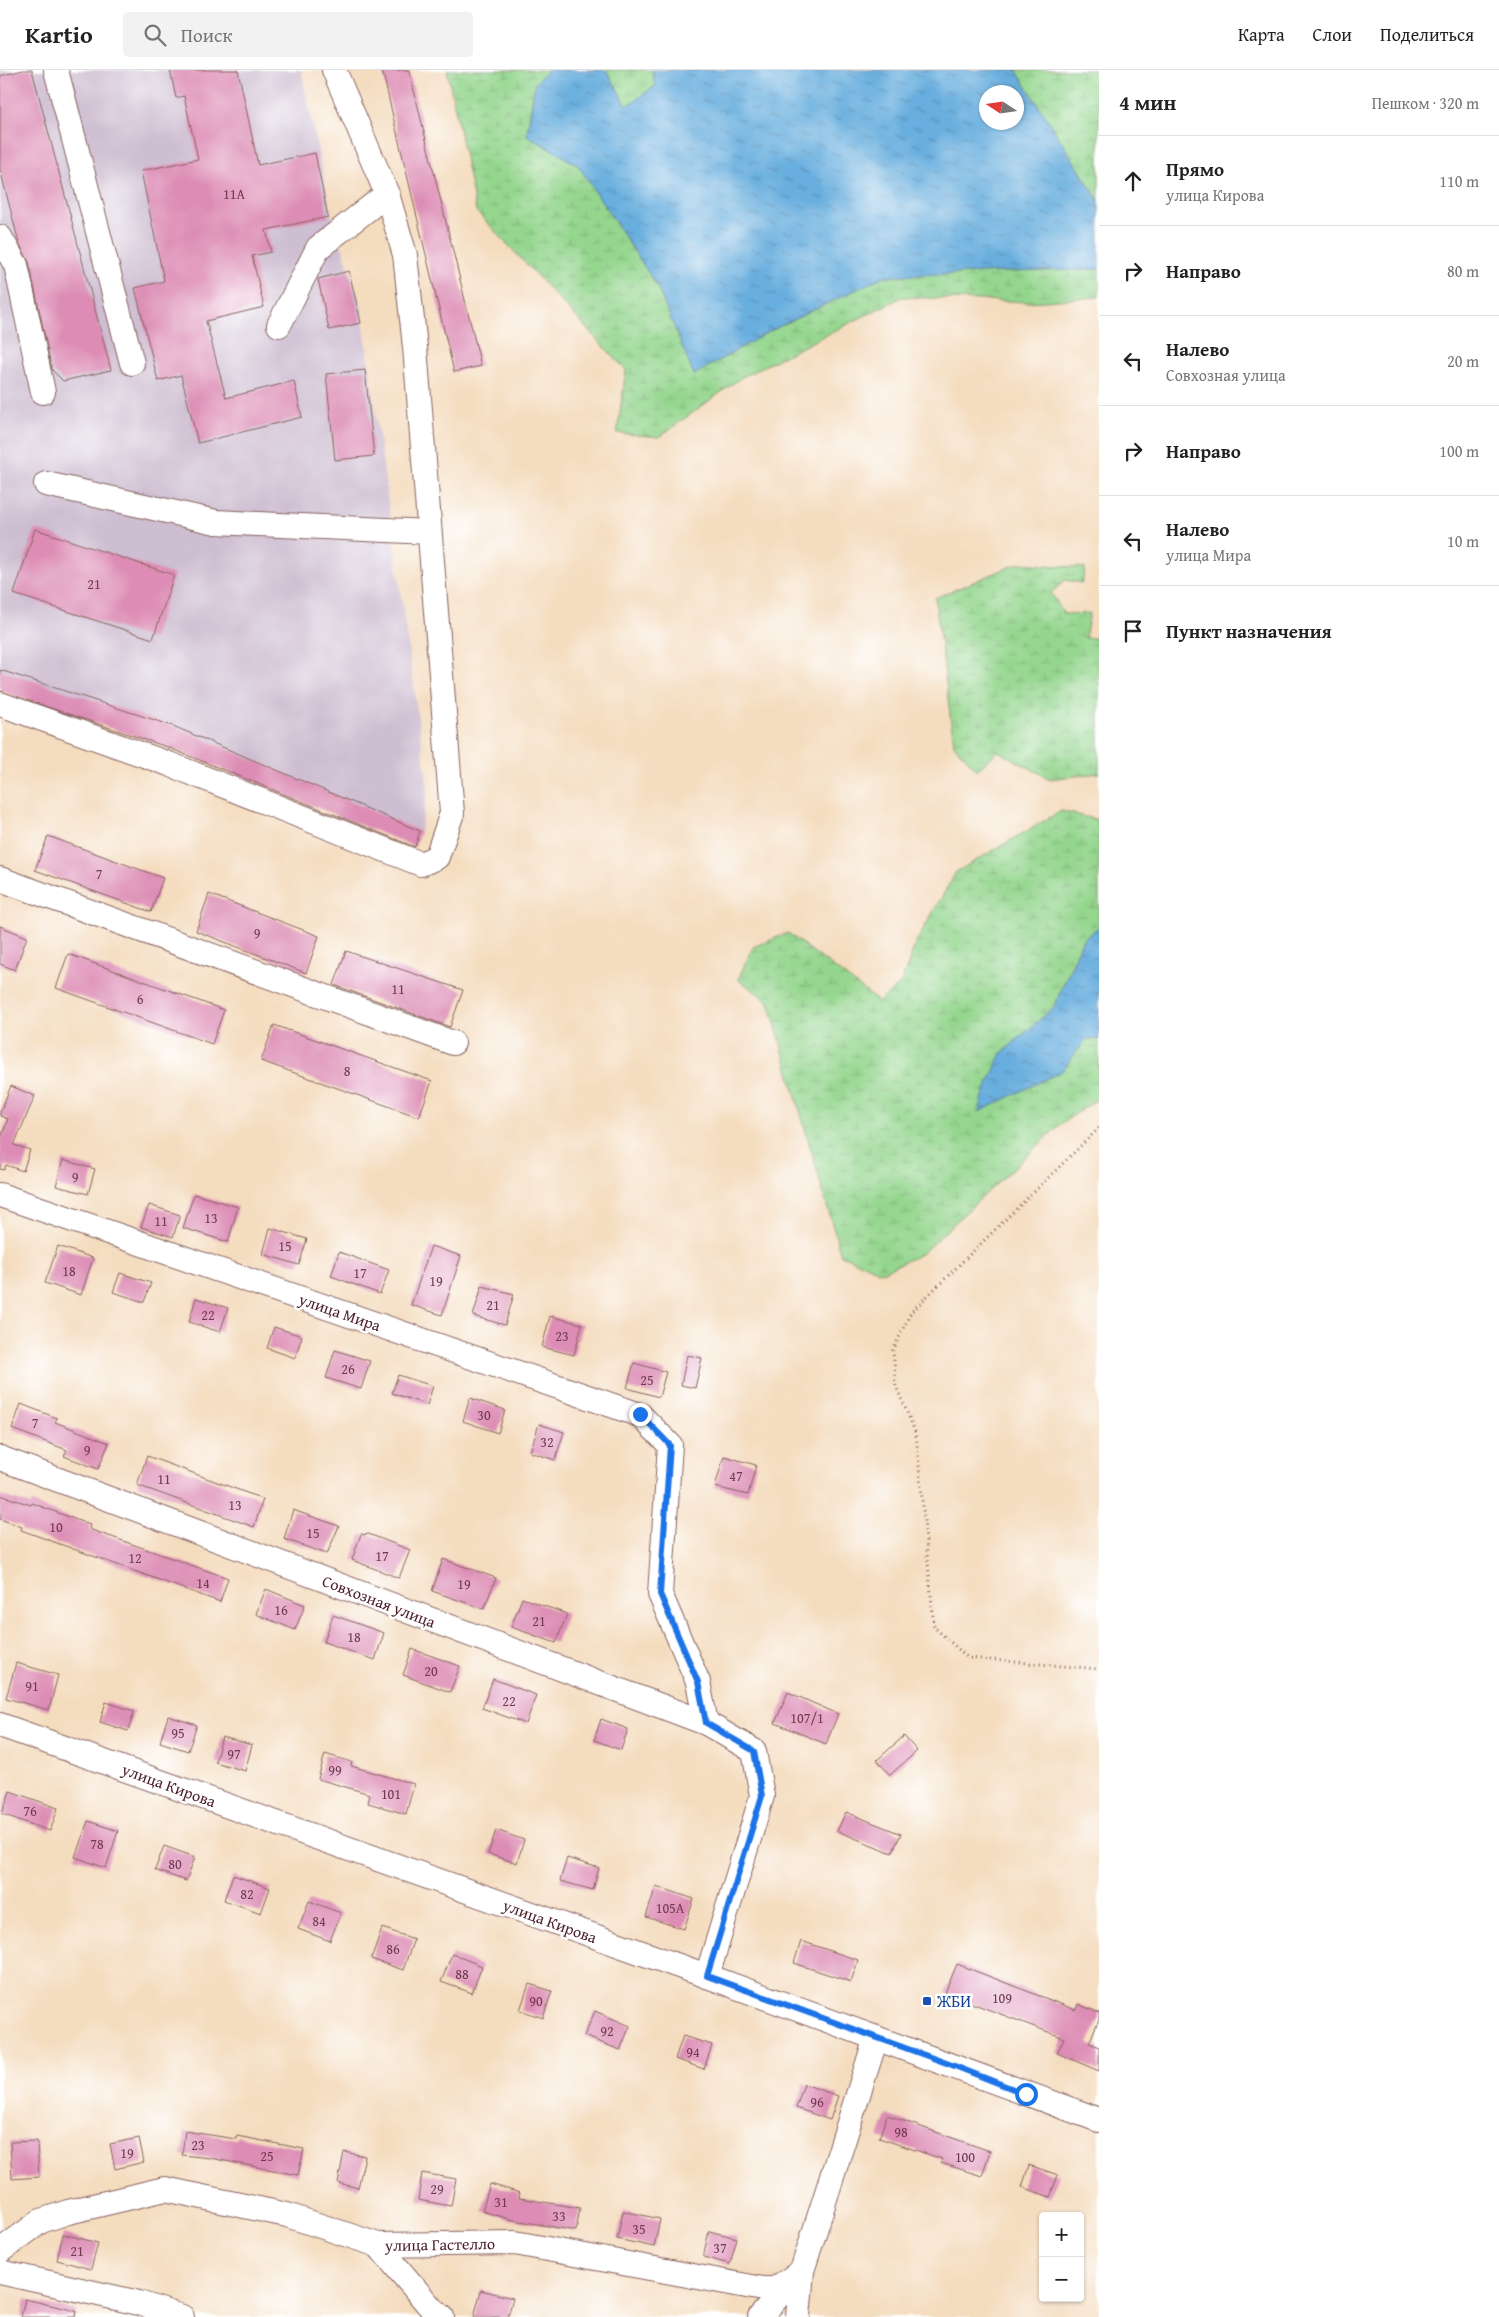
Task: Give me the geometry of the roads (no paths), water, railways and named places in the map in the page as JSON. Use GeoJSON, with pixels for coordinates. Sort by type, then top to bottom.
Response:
{"type":"FeatureCollection","features":[{"type":"Feature","properties":{"kind":"street"},"geometry":{"type":"LineString","coordinates":[[56,70],[132,363]]}},
{"type":"Feature","properties":{"kind":"street"},"geometry":{"type":"LineString","coordinates":[[0,704],[169,764],[421,864],[437,857],[452,814],[415,347],[405,255],[387,194],[334,70]]}},
{"type":"Feature","properties":{"kind":"street"},"geometry":{"type":"LineString","coordinates":[[279,325],[318,248],[387,194]]}},
{"type":"Feature","properties":{"kind":"street"},"geometry":{"type":"LineString","coordinates":[[0,237],[16,265],[43,392]]}},
{"type":"Feature","properties":{"kind":"street"},"geometry":{"type":"LineString","coordinates":[[46,484],[216,522],[429,532]]}},
{"type":"Feature","properties":{"kind":"street"},"geometry":{"type":"LineString","coordinates":[[0,879],[453,1043]]}},
{"type":"Feature","properties":{"kind":"street","name":"улица Мира"},"geometry":{"type":"LineString","coordinates":[[0,1195],[640,1414],[670,1445],[660,1594],[698,1682],[706,1723]]}},
{"type":"Feature","properties":{"kind":"street","name":"Совхозная улица"},"geometry":{"type":"LineString","coordinates":[[0,1458],[706,1723],[754,1751],[762,1796],[707,1976]]}},
{"type":"Feature","properties":{"kind":"street","name":"улица Кирова"},"geometry":{"type":"LineString","coordinates":[[0,1725],[707,1976],[1099,2120]]}},
{"type":"Feature","properties":{"kind":"street"},"geometry":{"type":"LineString","coordinates":[[798,2317],[802,2271],[876,2038]]}},
{"type":"Feature","properties":{"kind":"street","name":"улица Гастелло"},"geometry":{"type":"LineString","coordinates":[[0,2251],[41,2221],[68,2212],[165,2189],[287,2215],[378,2246],[515,2243],[763,2289],[775,2289],[802,2271]]}},
{"type":"Feature","properties":{"kind":"street"},"geometry":{"type":"LineString","coordinates":[[378,2246],[432,2309],[442,2317]]}},
{"type":"Feature","properties":{"kind":"street"},"geometry":{"type":"LineString","coordinates":[[760,2317],[802,2271]]}},
{"type":"Feature","properties":{"kind":"street"},"geometry":{"type":"LineString","coordinates":[[0,2272],[139,2303],[182,2317]]}},
{"type":"Feature","properties":{"kind":"water"},"geometry":{"type":"Polygon","coordinates":[[[548,70],[606,70],[627,106],[655,86],[652,70],[1016,70],[1099,201],[1099,269],[884,276],[768,332],[694,375],[657,286],[578,165],[527,135],[535,83],[548,70]]]}},
{"type":"Feature","properties":{"kind":"water"},"geometry":{"type":"Polygon","coordinates":[[[1099,927],[1099,1039],[1086,1039],[1062,1071],[979,1112],[985,1090],[1002,1053],[1054,1007],[1083,939],[1099,927]]]}},
{"type":"Feature","properties":{"kind":"place","name":"ЖБИ"},"geometry":{"type":"Point","coordinates":[927,2001]}}]}
